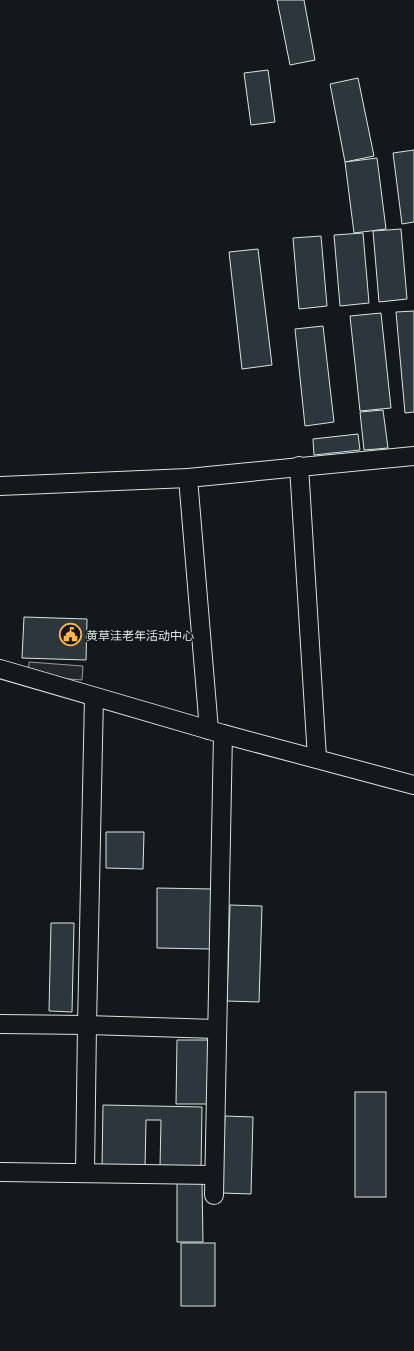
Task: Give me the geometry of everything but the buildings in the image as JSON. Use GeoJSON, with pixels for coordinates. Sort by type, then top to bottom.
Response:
{"type":"FeatureCollection","features":[{"type":"Feature","properties":{"kind":"street"},"geometry":{"type":"LineString","coordinates":[[0,486],[188,478],[414,456]]}},
{"type":"Feature","properties":{"kind":"street"},"geometry":{"type":"LineString","coordinates":[[299,466],[317,758]]}},
{"type":"Feature","properties":{"kind":"street"},"geometry":{"type":"LineString","coordinates":[[188,478],[216,732],[217,1029],[214,1194]]}},
{"type":"Feature","properties":{"kind":"street"},"geometry":{"type":"LineString","coordinates":[[0,669],[216,732],[414,785]]}},
{"type":"Feature","properties":{"kind":"street"},"geometry":{"type":"LineString","coordinates":[[85,1173],[94,697]]}},
{"type":"Feature","properties":{"kind":"street"},"geometry":{"type":"LineString","coordinates":[[0,1024],[217,1029]]}},
{"type":"Feature","properties":{"kind":"street"},"geometry":{"type":"LineString","coordinates":[[0,1172],[214,1175]]}},
{"type":"Feature","properties":{"kind":"shaded area"},"geometry":{"type":"Polygon","coordinates":[[[29,662],[83,666],[82,680],[28,676],[29,662]]]}},
{"type":"Feature","properties":{"kind":"place","name":"黄草洼老年活动中心"},"geometry":{"type":"Point","coordinates":[71,635]}}]}
